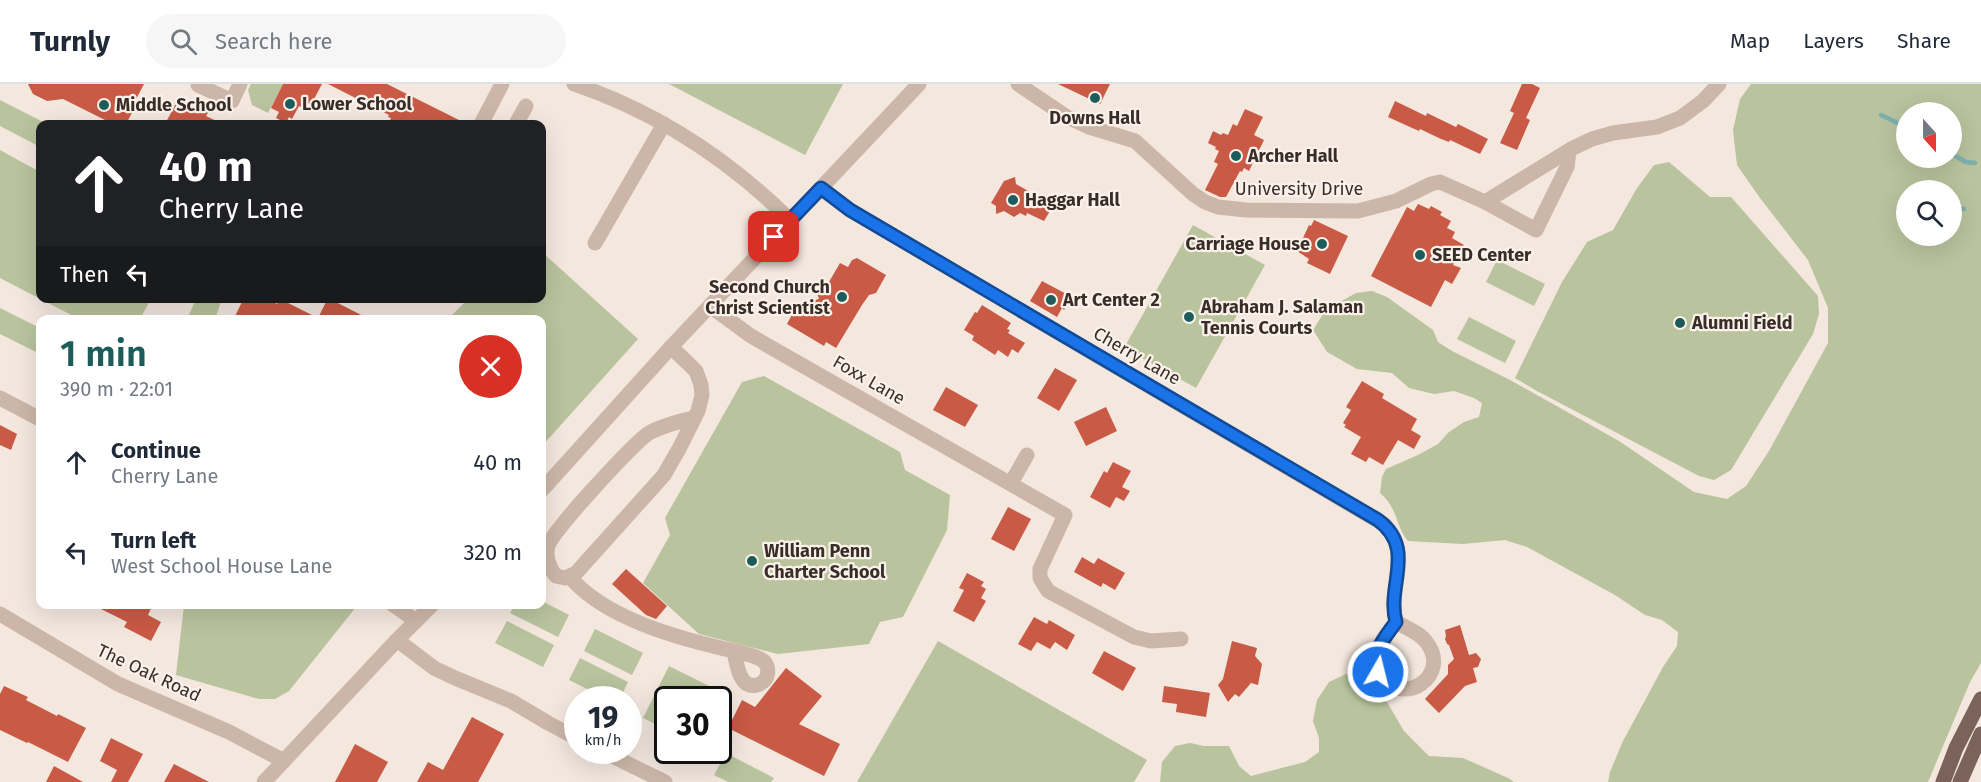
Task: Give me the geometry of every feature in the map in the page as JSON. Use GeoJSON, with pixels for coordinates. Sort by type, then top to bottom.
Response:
{"type":"FeatureCollection","features":[{"type":"Feature","properties":{"kind":"main road"},"geometry":{"type":"LineString","coordinates":[[1943,782],[1956,748],[1981,699]]}},
{"type":"Feature","properties":{"kind":"main road"},"geometry":{"type":"LineString","coordinates":[[1960,782],[1981,734]]}},
{"type":"Feature","properties":{"kind":"street"},"geometry":{"type":"LineString","coordinates":[[198,85],[231,101],[240,84]]}},
{"type":"Feature","properties":{"kind":"street"},"geometry":{"type":"LineString","coordinates":[[483,120],[502,84]]}},
{"type":"Feature","properties":{"kind":"street"},"geometry":{"type":"LineString","coordinates":[[574,84],[664,124],[701,146],[758,189],[790,220]]}},
{"type":"Feature","properties":{"kind":"street"},"geometry":{"type":"LineString","coordinates":[[546,486],[671,347],[919,84]]}},
{"type":"Feature","properties":{"kind":"street","name":"University Drive"},"geometry":{"type":"LineString","coordinates":[[1018,84],[1067,117],[1089,127],[1135,141],[1193,194],[1218,207],[1245,210],[1358,211],[1396,201],[1440,182],[1485,202],[1536,230],[1567,166],[1569,151]]}},
{"type":"Feature","properties":{"kind":"street"},"geometry":{"type":"LineString","coordinates":[[1485,202],[1592,139],[1670,123],[1689,112],[1719,84]]}},
{"type":"Feature","properties":{"kind":"street"},"geometry":{"type":"LineString","coordinates":[[518,120],[526,106]]}},
{"type":"Feature","properties":{"kind":"street"},"geometry":{"type":"LineString","coordinates":[[595,243],[664,124]]}},
{"type":"Feature","properties":{"kind":"street","name":"Cherry Lane"},"geometry":{"type":"LineString","coordinates":[[821,188],[850,210],[1378,520],[1390,530],[1397,545],[1399,564],[1394,609],[1396,622]]}},
{"type":"Feature","properties":{"kind":"street","name":"Foxx Lane"},"geometry":{"type":"LineString","coordinates":[[710,306],[751,336],[1065,515],[1040,569],[1040,578],[1048,591],[1134,637],[1151,641],[1181,639]]}},
{"type":"Feature","properties":{"kind":"street"},"geometry":{"type":"LineString","coordinates":[[671,347],[692,366],[699,378],[702,395],[701,403],[680,447],[664,475],[576,573],[565,578],[556,576],[550,567],[548,546],[555,532],[639,440],[657,429],[693,418]]}},
{"type":"Feature","properties":{"kind":"street"},"geometry":{"type":"LineString","coordinates":[[0,398],[36,417]]}},
{"type":"Feature","properties":{"kind":"street"},"geometry":{"type":"LineString","coordinates":[[1011,483],[1027,455]]}},
{"type":"Feature","properties":{"kind":"street"},"geometry":{"type":"LineString","coordinates":[[570,577],[591,597],[650,628],[734,652]]}},
{"type":"Feature","properties":{"kind":"street"},"geometry":{"type":"LineString","coordinates":[[399,609],[416,621]]}},
{"type":"Feature","properties":{"kind":"street"},"geometry":{"type":"LineString","coordinates":[[264,782],[428,609]]}},
{"type":"Feature","properties":{"kind":"street","name":"The Oak Road"},"geometry":{"type":"LineString","coordinates":[[0,614],[118,684],[229,732],[284,761]]}},
{"type":"Feature","properties":{"kind":"street"},"geometry":{"type":"LineString","coordinates":[[1396,622],[1424,638],[1434,657],[1432,672],[1427,679],[1411,689],[1389,684],[1378,672],[1376,656],[1378,649],[1396,622]]}},
{"type":"Feature","properties":{"kind":"street"},"geometry":{"type":"LineString","coordinates":[[397,640],[434,668],[511,700],[564,732]]}},
{"type":"Feature","properties":{"kind":"street"},"geometry":{"type":"LineString","coordinates":[[628,764],[665,782]]}},
{"type":"Feature","properties":{"kind":"green space"},"geometry":{"type":"Polygon","coordinates":[[[251,84],[283,84],[268,113],[252,105],[248,90],[251,84]]]}},
{"type":"Feature","properties":{"kind":"green space"},"geometry":{"type":"Polygon","coordinates":[[[669,84],[843,84],[805,155],[669,84]]]}},
{"type":"Feature","properties":{"kind":"green space"},"geometry":{"type":"Polygon","coordinates":[[[1751,84],[1981,84],[1981,663],[1970,682],[1928,782],[1608,782],[1623,741],[1677,646],[1678,632],[1662,620],[1645,615],[1615,595],[1527,547],[1505,540],[1463,544],[1408,541],[1390,505],[1380,493],[1382,477],[1386,469],[1438,444],[1449,432],[1464,422],[1479,417],[1482,403],[1454,391],[1434,394],[1409,388],[1392,373],[1357,369],[1327,352],[1313,330],[1323,314],[1356,293],[1372,291],[1387,297],[1433,330],[1438,342],[1452,351],[1510,380],[1619,441],[1694,492],[1727,499],[1746,486],[1769,451],[1828,343],[1828,308],[1808,260],[1737,165],[1733,130],[1740,99],[1751,84]]]}},
{"type":"Feature","properties":{"kind":"green space"},"geometry":{"type":"Polygon","coordinates":[[[0,100],[39,120],[36,120],[36,145],[0,126],[0,100]]]}},
{"type":"Feature","properties":{"kind":"green space"},"geometry":{"type":"Polygon","coordinates":[[[0,150],[36,170],[36,297],[0,278],[0,150]]]}},
{"type":"Feature","properties":{"kind":"green space","name":"Alumni Field"},"geometry":{"type":"Polygon","coordinates":[[[1669,162],[1710,197],[1731,197],[1818,296],[1819,314],[1813,334],[1731,470],[1714,480],[1699,476],[1515,378],[1562,282],[1587,242],[1613,230],[1637,188],[1654,165],[1669,162]]]}},
{"type":"Feature","properties":{"kind":"green space","name":"Abraham J. Salaman Tennis Courts"},"geometry":{"type":"Polygon","coordinates":[[[1193,225],[1265,265],[1196,388],[1124,348],[1193,225]]]}},
{"type":"Feature","properties":{"kind":"green space"},"geometry":{"type":"Polygon","coordinates":[[[546,256],[638,339],[546,442],[546,315],[452,315],[464,303],[546,303],[546,256]]]}},
{"type":"Feature","properties":{"kind":"green space"},"geometry":{"type":"Polygon","coordinates":[[[1497,260],[1545,284],[1534,306],[1486,282],[1497,260]]]}},
{"type":"Feature","properties":{"kind":"green space"},"geometry":{"type":"Polygon","coordinates":[[[48,303],[149,303],[142,315],[71,315],[48,303]]]}},
{"type":"Feature","properties":{"kind":"green space"},"geometry":{"type":"Polygon","coordinates":[[[194,303],[221,303],[216,315],[189,315],[194,303]]]}},
{"type":"Feature","properties":{"kind":"green space"},"geometry":{"type":"Polygon","coordinates":[[[0,308],[36,326],[36,352],[0,334],[0,308]]]}},
{"type":"Feature","properties":{"kind":"green space"},"geometry":{"type":"Polygon","coordinates":[[[1469,317],[1516,341],[1505,363],[1457,339],[1469,317]]]}},
{"type":"Feature","properties":{"kind":"green space"},"geometry":{"type":"Polygon","coordinates":[[[764,376],[900,452],[905,470],[950,495],[947,530],[903,617],[880,622],[869,644],[778,654],[699,634],[643,583],[670,535],[665,518],[742,382],[764,376]]]}},
{"type":"Feature","properties":{"kind":"green space"},"geometry":{"type":"Polygon","coordinates":[[[546,603],[569,615],[558,637],[510,613],[512,609],[546,609],[546,603]]]}},
{"type":"Feature","properties":{"kind":"green space"},"geometry":{"type":"Polygon","coordinates":[[[184,609],[354,609],[289,691],[275,699],[259,699],[176,675],[184,609]]]}},
{"type":"Feature","properties":{"kind":"green space"},"geometry":{"type":"Polygon","coordinates":[[[507,621],[554,645],[543,667],[495,643],[507,621]]]}},
{"type":"Feature","properties":{"kind":"green space"},"geometry":{"type":"Polygon","coordinates":[[[595,629],[643,653],[632,675],[584,651],[595,629]]]}},
{"type":"Feature","properties":{"kind":"green space"},"geometry":{"type":"Polygon","coordinates":[[[938,641],[1147,760],[1134,782],[857,782],[938,641]]]}},
{"type":"Feature","properties":{"kind":"green space"},"geometry":{"type":"Polygon","coordinates":[[[580,658],[628,682],[626,686],[581,686],[569,680],[580,658]]]}},
{"type":"Feature","properties":{"kind":"green space"},"geometry":{"type":"Polygon","coordinates":[[[669,666],[709,686],[659,686],[669,666]]]}},
{"type":"Feature","properties":{"kind":"green space"},"geometry":{"type":"Polygon","coordinates":[[[1348,673],[1377,685],[1404,731],[1429,756],[1463,758],[1514,782],[1160,782],[1162,762],[1175,746],[1190,743],[1204,746],[1229,746],[1239,766],[1251,776],[1305,762],[1319,752],[1319,738],[1313,721],[1317,700],[1329,682],[1348,673]]]}},
{"type":"Feature","properties":{"kind":"green space"},"geometry":{"type":"Polygon","coordinates":[[[654,696],[654,724],[643,718],[654,696]]]}},
{"type":"Feature","properties":{"kind":"green space"},"geometry":{"type":"Polygon","coordinates":[[[732,756],[774,778],[771,782],[728,782],[714,775],[720,764],[732,764],[732,756]]]}},
{"type":"Feature","properties":{"kind":"building","name":"Middle School"},"geometry":{"type":"Polygon","coordinates":[[[28,84],[144,84],[131,109],[133,111],[128,120],[105,120],[63,99],[47,101],[33,94],[28,84]]]}},
{"type":"Feature","properties":{"kind":"building","name":"Lower School"},"geometry":{"type":"Polygon","coordinates":[[[283,84],[322,84],[311,105],[308,103],[303,108],[299,106],[292,119],[289,117],[288,120],[276,118],[279,112],[271,108],[283,84]]]}},
{"type":"Feature","properties":{"kind":"building"},"geometry":{"type":"Polygon","coordinates":[[[328,84],[387,84],[459,120],[390,120],[389,115],[328,84]]]}},
{"type":"Feature","properties":{"kind":"building","name":"Downs Hall"},"geometry":{"type":"Polygon","coordinates":[[[1058,84],[1110,84],[1100,104],[1058,84]]]}},
{"type":"Feature","properties":{"kind":"building"},"geometry":{"type":"Polygon","coordinates":[[[1522,84],[1532,84],[1540,88],[1526,118],[1530,120],[1517,150],[1500,143],[1514,113],[1510,111],[1522,84]]]}},
{"type":"Feature","properties":{"kind":"building"},"geometry":{"type":"Polygon","coordinates":[[[180,96],[209,111],[206,116],[214,120],[167,120],[180,96]]]}},
{"type":"Feature","properties":{"kind":"building"},"geometry":{"type":"Polygon","coordinates":[[[1395,101],[1456,127],[1458,124],[1488,139],[1480,154],[1450,140],[1449,142],[1420,129],[1419,131],[1388,117],[1395,101]]]}},
{"type":"Feature","properties":{"kind":"building","name":"Archer Hall"},"geometry":{"type":"Polygon","coordinates":[[[1245,109],[1263,117],[1254,135],[1264,140],[1249,171],[1244,168],[1242,172],[1240,171],[1226,197],[1220,197],[1205,190],[1218,164],[1214,162],[1219,151],[1208,143],[1213,131],[1221,135],[1223,133],[1228,135],[1233,124],[1237,126],[1245,109]]]}},
{"type":"Feature","properties":{"kind":"building","name":"Haggar Hall"},"geometry":{"type":"Polygon","coordinates":[[[1015,177],[1016,184],[1030,192],[1028,197],[1050,211],[1044,221],[1027,213],[1026,216],[1020,213],[1014,217],[1004,211],[996,214],[996,206],[991,203],[1004,181],[1015,177]]]}},
{"type":"Feature","properties":{"kind":"building","name":"SEED Center"},"geometry":{"type":"Polygon","coordinates":[[[1418,204],[1429,209],[1431,206],[1442,212],[1440,215],[1451,221],[1447,228],[1455,232],[1452,238],[1464,245],[1453,265],[1461,268],[1452,284],[1445,280],[1431,307],[1371,276],[1407,207],[1414,211],[1418,204]]]}},
{"type":"Feature","properties":{"kind":"building","name":"Carriage House"},"geometry":{"type":"Polygon","coordinates":[[[1314,220],[1348,236],[1330,274],[1307,263],[1309,259],[1297,251],[1309,225],[1311,226],[1314,220]]]}},
{"type":"Feature","properties":{"kind":"building"},"geometry":{"type":"Polygon","coordinates":[[[857,258],[886,275],[876,293],[869,295],[862,305],[836,348],[826,342],[824,346],[787,324],[797,305],[819,299],[816,290],[826,287],[840,263],[848,267],[852,260],[857,258]]]}},
{"type":"Feature","properties":{"kind":"building","name":"Art Center 2"},"geometry":{"type":"Polygon","coordinates":[[[1042,281],[1072,297],[1057,317],[1030,301],[1042,281]]]}},
{"type":"Feature","properties":{"kind":"building"},"geometry":{"type":"Polygon","coordinates":[[[242,303],[288,303],[312,315],[236,315],[242,303]]]}},
{"type":"Feature","properties":{"kind":"building"},"geometry":{"type":"Polygon","coordinates":[[[326,303],[338,303],[361,315],[320,315],[326,303]]]}},
{"type":"Feature","properties":{"kind":"building"},"geometry":{"type":"Polygon","coordinates":[[[982,305],[1011,323],[1007,329],[1010,330],[1008,333],[1025,343],[1018,353],[1012,349],[1008,357],[998,350],[995,355],[972,340],[974,336],[964,330],[982,305]]]}},
{"type":"Feature","properties":{"kind":"building"},"geometry":{"type":"Polygon","coordinates":[[[1055,368],[1077,380],[1059,411],[1037,398],[1055,368]]]}},
{"type":"Feature","properties":{"kind":"building"},"geometry":{"type":"Polygon","coordinates":[[[1362,381],[1384,394],[1382,398],[1417,419],[1411,430],[1421,436],[1414,449],[1398,440],[1383,465],[1369,457],[1366,462],[1351,454],[1361,437],[1344,427],[1346,425],[1343,423],[1351,410],[1346,407],[1362,381]]]}},
{"type":"Feature","properties":{"kind":"building"},"geometry":{"type":"Polygon","coordinates":[[[946,387],[978,405],[965,427],[933,410],[946,387]]]}},
{"type":"Feature","properties":{"kind":"building"},"geometry":{"type":"Polygon","coordinates":[[[1106,407],[1117,431],[1086,446],[1074,422],[1106,407]]]}},
{"type":"Feature","properties":{"kind":"building"},"geometry":{"type":"Polygon","coordinates":[[[0,425],[17,434],[11,450],[0,445],[0,425]]]}},
{"type":"Feature","properties":{"kind":"building"},"geometry":{"type":"Polygon","coordinates":[[[1113,462],[1131,471],[1122,487],[1130,491],[1124,501],[1116,497],[1110,508],[1090,497],[1104,471],[1107,473],[1113,462]]]}},
{"type":"Feature","properties":{"kind":"building"},"geometry":{"type":"Polygon","coordinates":[[[1008,507],[1031,519],[1014,551],[991,539],[1008,507]]]}},
{"type":"Feature","properties":{"kind":"building"},"geometry":{"type":"Polygon","coordinates":[[[1082,557],[1094,564],[1098,558],[1125,573],[1115,590],[1103,583],[1101,587],[1074,572],[1082,557]]]}},
{"type":"Feature","properties":{"kind":"building"},"geometry":{"type":"Polygon","coordinates":[[[626,569],[667,606],[656,619],[646,615],[612,584],[626,569]]]}},
{"type":"Feature","properties":{"kind":"building"},"geometry":{"type":"Polygon","coordinates":[[[967,573],[984,582],[981,586],[986,589],[981,598],[986,601],[974,622],[953,611],[964,590],[959,588],[967,573]]]}},
{"type":"Feature","properties":{"kind":"building"},"geometry":{"type":"Polygon","coordinates":[[[101,609],[151,609],[148,615],[161,622],[151,641],[124,627],[127,622],[101,609]]]}},
{"type":"Feature","properties":{"kind":"building"},"geometry":{"type":"Polygon","coordinates":[[[1034,617],[1047,624],[1049,620],[1075,635],[1067,650],[1055,642],[1050,649],[1037,642],[1031,651],[1018,644],[1034,617]]]}},
{"type":"Feature","properties":{"kind":"building"},"geometry":{"type":"Polygon","coordinates":[[[1460,625],[1469,655],[1476,653],[1481,659],[1478,667],[1473,668],[1477,682],[1465,686],[1439,713],[1425,699],[1448,674],[1448,665],[1454,659],[1445,639],[1445,630],[1460,625]]]}},
{"type":"Feature","properties":{"kind":"building"},"geometry":{"type":"Polygon","coordinates":[[[1232,641],[1257,648],[1255,656],[1262,664],[1258,685],[1251,683],[1239,697],[1235,694],[1228,702],[1218,685],[1223,679],[1232,641]]]}},
{"type":"Feature","properties":{"kind":"building"},"geometry":{"type":"Polygon","coordinates":[[[1104,651],[1136,668],[1123,691],[1092,673],[1104,651]]]}},
{"type":"Feature","properties":{"kind":"building"},"geometry":{"type":"Polygon","coordinates":[[[786,668],[822,696],[799,724],[840,744],[824,776],[732,730],[732,720],[742,700],[755,707],[786,668]]]}},
{"type":"Feature","properties":{"kind":"building"},"geometry":{"type":"Polygon","coordinates":[[[4,686],[28,697],[26,700],[57,716],[58,714],[86,728],[68,762],[0,730],[0,694],[4,686]]]}},
{"type":"Feature","properties":{"kind":"building"},"geometry":{"type":"Polygon","coordinates":[[[1164,686],[1210,693],[1206,717],[1176,712],[1177,704],[1162,702],[1164,686]]]}},
{"type":"Feature","properties":{"kind":"building"},"geometry":{"type":"Polygon","coordinates":[[[472,717],[504,734],[478,782],[417,782],[428,762],[443,770],[472,717]]]}},
{"type":"Feature","properties":{"kind":"building"},"geometry":{"type":"Polygon","coordinates":[[[111,738],[143,754],[128,782],[111,782],[117,770],[100,761],[111,738]]]}},
{"type":"Feature","properties":{"kind":"building"},"geometry":{"type":"Polygon","coordinates":[[[355,744],[388,762],[377,782],[335,782],[355,744]]]}},
{"type":"Feature","properties":{"kind":"building"},"geometry":{"type":"Polygon","coordinates":[[[174,764],[209,782],[164,782],[174,764]]]}},
{"type":"Feature","properties":{"kind":"building"},"geometry":{"type":"Polygon","coordinates":[[[54,766],[83,782],[46,782],[54,766]]]}},
{"type":"Feature","properties":{"kind":"waterway"},"geometry":{"type":"LineString","coordinates":[[1881,115],[1896,122]]}},
{"type":"Feature","properties":{"kind":"waterway"},"geometry":{"type":"LineString","coordinates":[[1962,160],[1975,163]]}},
{"type":"Feature","properties":{"kind":"place","name":"Downs Hall"},"geometry":{"type":"Point","coordinates":[1095,98]}},
{"type":"Feature","properties":{"kind":"place","name":"Lower School"},"geometry":{"type":"Point","coordinates":[290,104]}},
{"type":"Feature","properties":{"kind":"place","name":"Middle School"},"geometry":{"type":"Point","coordinates":[104,105]}},
{"type":"Feature","properties":{"kind":"place","name":"Archer Hall"},"geometry":{"type":"Point","coordinates":[1236,156]}},
{"type":"Feature","properties":{"kind":"place","name":"Haggar Hall"},"geometry":{"type":"Point","coordinates":[1013,200]}},
{"type":"Feature","properties":{"kind":"place","name":"Carriage House"},"geometry":{"type":"Point","coordinates":[1322,244]}},
{"type":"Feature","properties":{"kind":"place","name":"SEED Center"},"geometry":{"type":"Point","coordinates":[1420,255]}},
{"type":"Feature","properties":{"kind":"place","name":"Second Church Christ Scientist"},"geometry":{"type":"Point","coordinates":[842,297]}},
{"type":"Feature","properties":{"kind":"place","name":"Art Center 2"},"geometry":{"type":"Point","coordinates":[1051,300]}},
{"type":"Feature","properties":{"kind":"place","name":"Abraham J. Salaman Tennis Courts"},"geometry":{"type":"Point","coordinates":[1189,317]}},
{"type":"Feature","properties":{"kind":"place","name":"Alumni Field"},"geometry":{"type":"Point","coordinates":[1680,323]}},
{"type":"Feature","properties":{"kind":"place","name":"William Penn Charter School"},"geometry":{"type":"Point","coordinates":[752,561]}},
{"type":"Feature","properties":{"kind":"route"},"geometry":{"type":"LineString","coordinates":[[774,237],[821,188],[831,198],[850,210],[1385,525],[1397,545],[1399,564],[1394,599],[1396,622],[1378,649],[1376,664],[1378,672]]}}]}
